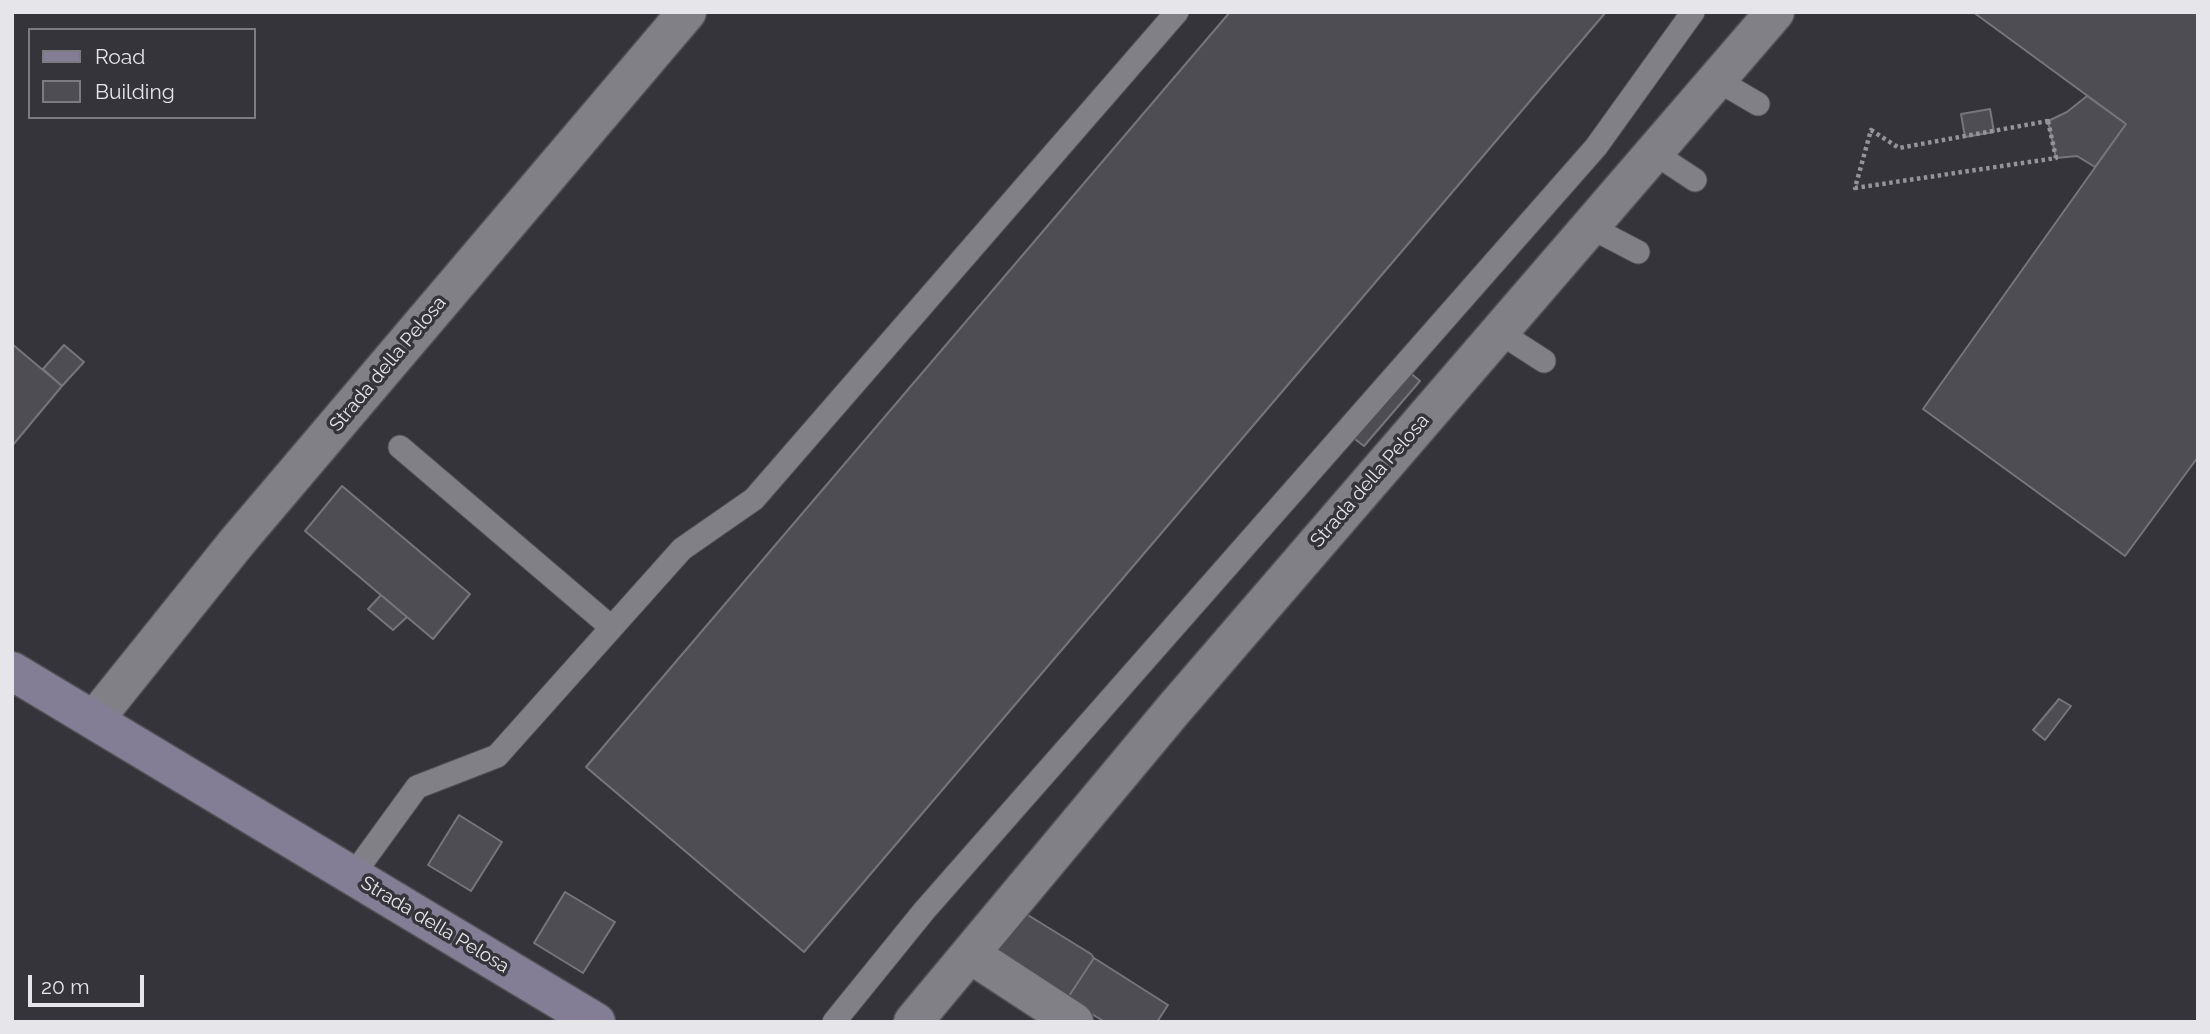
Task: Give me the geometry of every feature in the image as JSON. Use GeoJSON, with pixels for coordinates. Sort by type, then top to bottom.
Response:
{"type":"FeatureCollection","features":[{"type":"Feature","properties":{"kind":"street","name":"Strada della Pelosa"},"geometry":{"type":"LineString","coordinates":[[94,720],[236,542],[687,12]]}},
{"type":"Feature","properties":{"kind":"street","name":"Strada della Pelosa"},"geometry":{"type":"LineString","coordinates":[[913,1022],[1174,709],[1775,12]]}},
{"type":"Feature","properties":{"kind":"street","name":"Strada della Pelosa"},"geometry":{"type":"LineString","coordinates":[[12,671],[596,1022]]}},
{"type":"Feature","properties":{"kind":"street"},"geometry":{"type":"LineString","coordinates":[[970,954],[1074,1022]]}},
{"type":"Feature","properties":{"kind":"lane"},"geometry":{"type":"LineString","coordinates":[[353,875],[417,787],[497,756],[682,549],[754,499],[1177,12]]}},
{"type":"Feature","properties":{"kind":"lane"},"geometry":{"type":"LineString","coordinates":[[834,1022],[924,911],[1596,147],[1693,12]]}},
{"type":"Feature","properties":{"kind":"lane"},"geometry":{"type":"LineString","coordinates":[[1717,80],[1758,104]]}},
{"type":"Feature","properties":{"kind":"lane"},"geometry":{"type":"LineString","coordinates":[[1654,153],[1695,180]]}},
{"type":"Feature","properties":{"kind":"lane"},"geometry":{"type":"LineString","coordinates":[[1590,227],[1638,252]]}},
{"type":"Feature","properties":{"kind":"lane"},"geometry":{"type":"LineString","coordinates":[[1499,332],[1544,361]]}},
{"type":"Feature","properties":{"kind":"lane"},"geometry":{"type":"LineString","coordinates":[[400,447],[611,627]]}},
{"type":"Feature","properties":{"kind":"path"},"geometry":{"type":"LineString","coordinates":[[2048,121],[2056,158],[1855,188],[1871,130],[1899,148],[2048,121]]}},
{"type":"Feature","properties":{"kind":"building"},"geometry":{"type":"Polygon","coordinates":[[[1230,12],[1606,12],[804,952],[586,767],[1230,12]]]}},
{"type":"Feature","properties":{"kind":"building"},"geometry":{"type":"Polygon","coordinates":[[[1973,12],[2198,12],[2198,457],[2125,556],[1923,409],[2126,124],[1973,12]]]}},
{"type":"Feature","properties":{"kind":"building"},"geometry":{"type":"Polygon","coordinates":[[[2087,96],[2126,124],[2095,167],[2077,156],[2056,158],[2048,121],[2067,112],[2087,96]]]}},
{"type":"Feature","properties":{"kind":"building"},"geometry":{"type":"Polygon","coordinates":[[[1990,109],[1994,132],[1965,137],[1961,114],[1990,109]]]}},
{"type":"Feature","properties":{"kind":"building"},"geometry":{"type":"Polygon","coordinates":[[[12,344],[62,386],[12,446],[12,344]]]}},
{"type":"Feature","properties":{"kind":"building"},"geometry":{"type":"Polygon","coordinates":[[[64,345],[84,362],[62,386],[43,369],[64,345]]]}},
{"type":"Feature","properties":{"kind":"building"},"geometry":{"type":"Polygon","coordinates":[[[1408,371],[1420,381],[1364,446],[1352,437],[1408,371]]]}},
{"type":"Feature","properties":{"kind":"building"},"geometry":{"type":"Polygon","coordinates":[[[342,486],[470,594],[433,639],[305,531],[342,486]]]}},
{"type":"Feature","properties":{"kind":"building"},"geometry":{"type":"Polygon","coordinates":[[[381,595],[407,617],[393,630],[368,609],[381,595]]]}},
{"type":"Feature","properties":{"kind":"building"},"geometry":{"type":"Polygon","coordinates":[[[2059,699],[2071,706],[2045,740],[2033,730],[2059,699]]]}},
{"type":"Feature","properties":{"kind":"building"},"geometry":{"type":"Polygon","coordinates":[[[459,815],[502,842],[471,891],[428,865],[459,815]]]}},
{"type":"Feature","properties":{"kind":"building"},"geometry":{"type":"Polygon","coordinates":[[[565,892],[615,922],[583,973],[534,943],[565,892]]]}},
{"type":"Feature","properties":{"kind":"building"},"geometry":{"type":"Polygon","coordinates":[[[1023,912],[1094,958],[1069,996],[994,950],[1023,912]]]}},
{"type":"Feature","properties":{"kind":"building"},"geometry":{"type":"Polygon","coordinates":[[[1094,958],[1168,1005],[1157,1022],[1105,1022],[1067,999],[1094,958]]]}}]}
